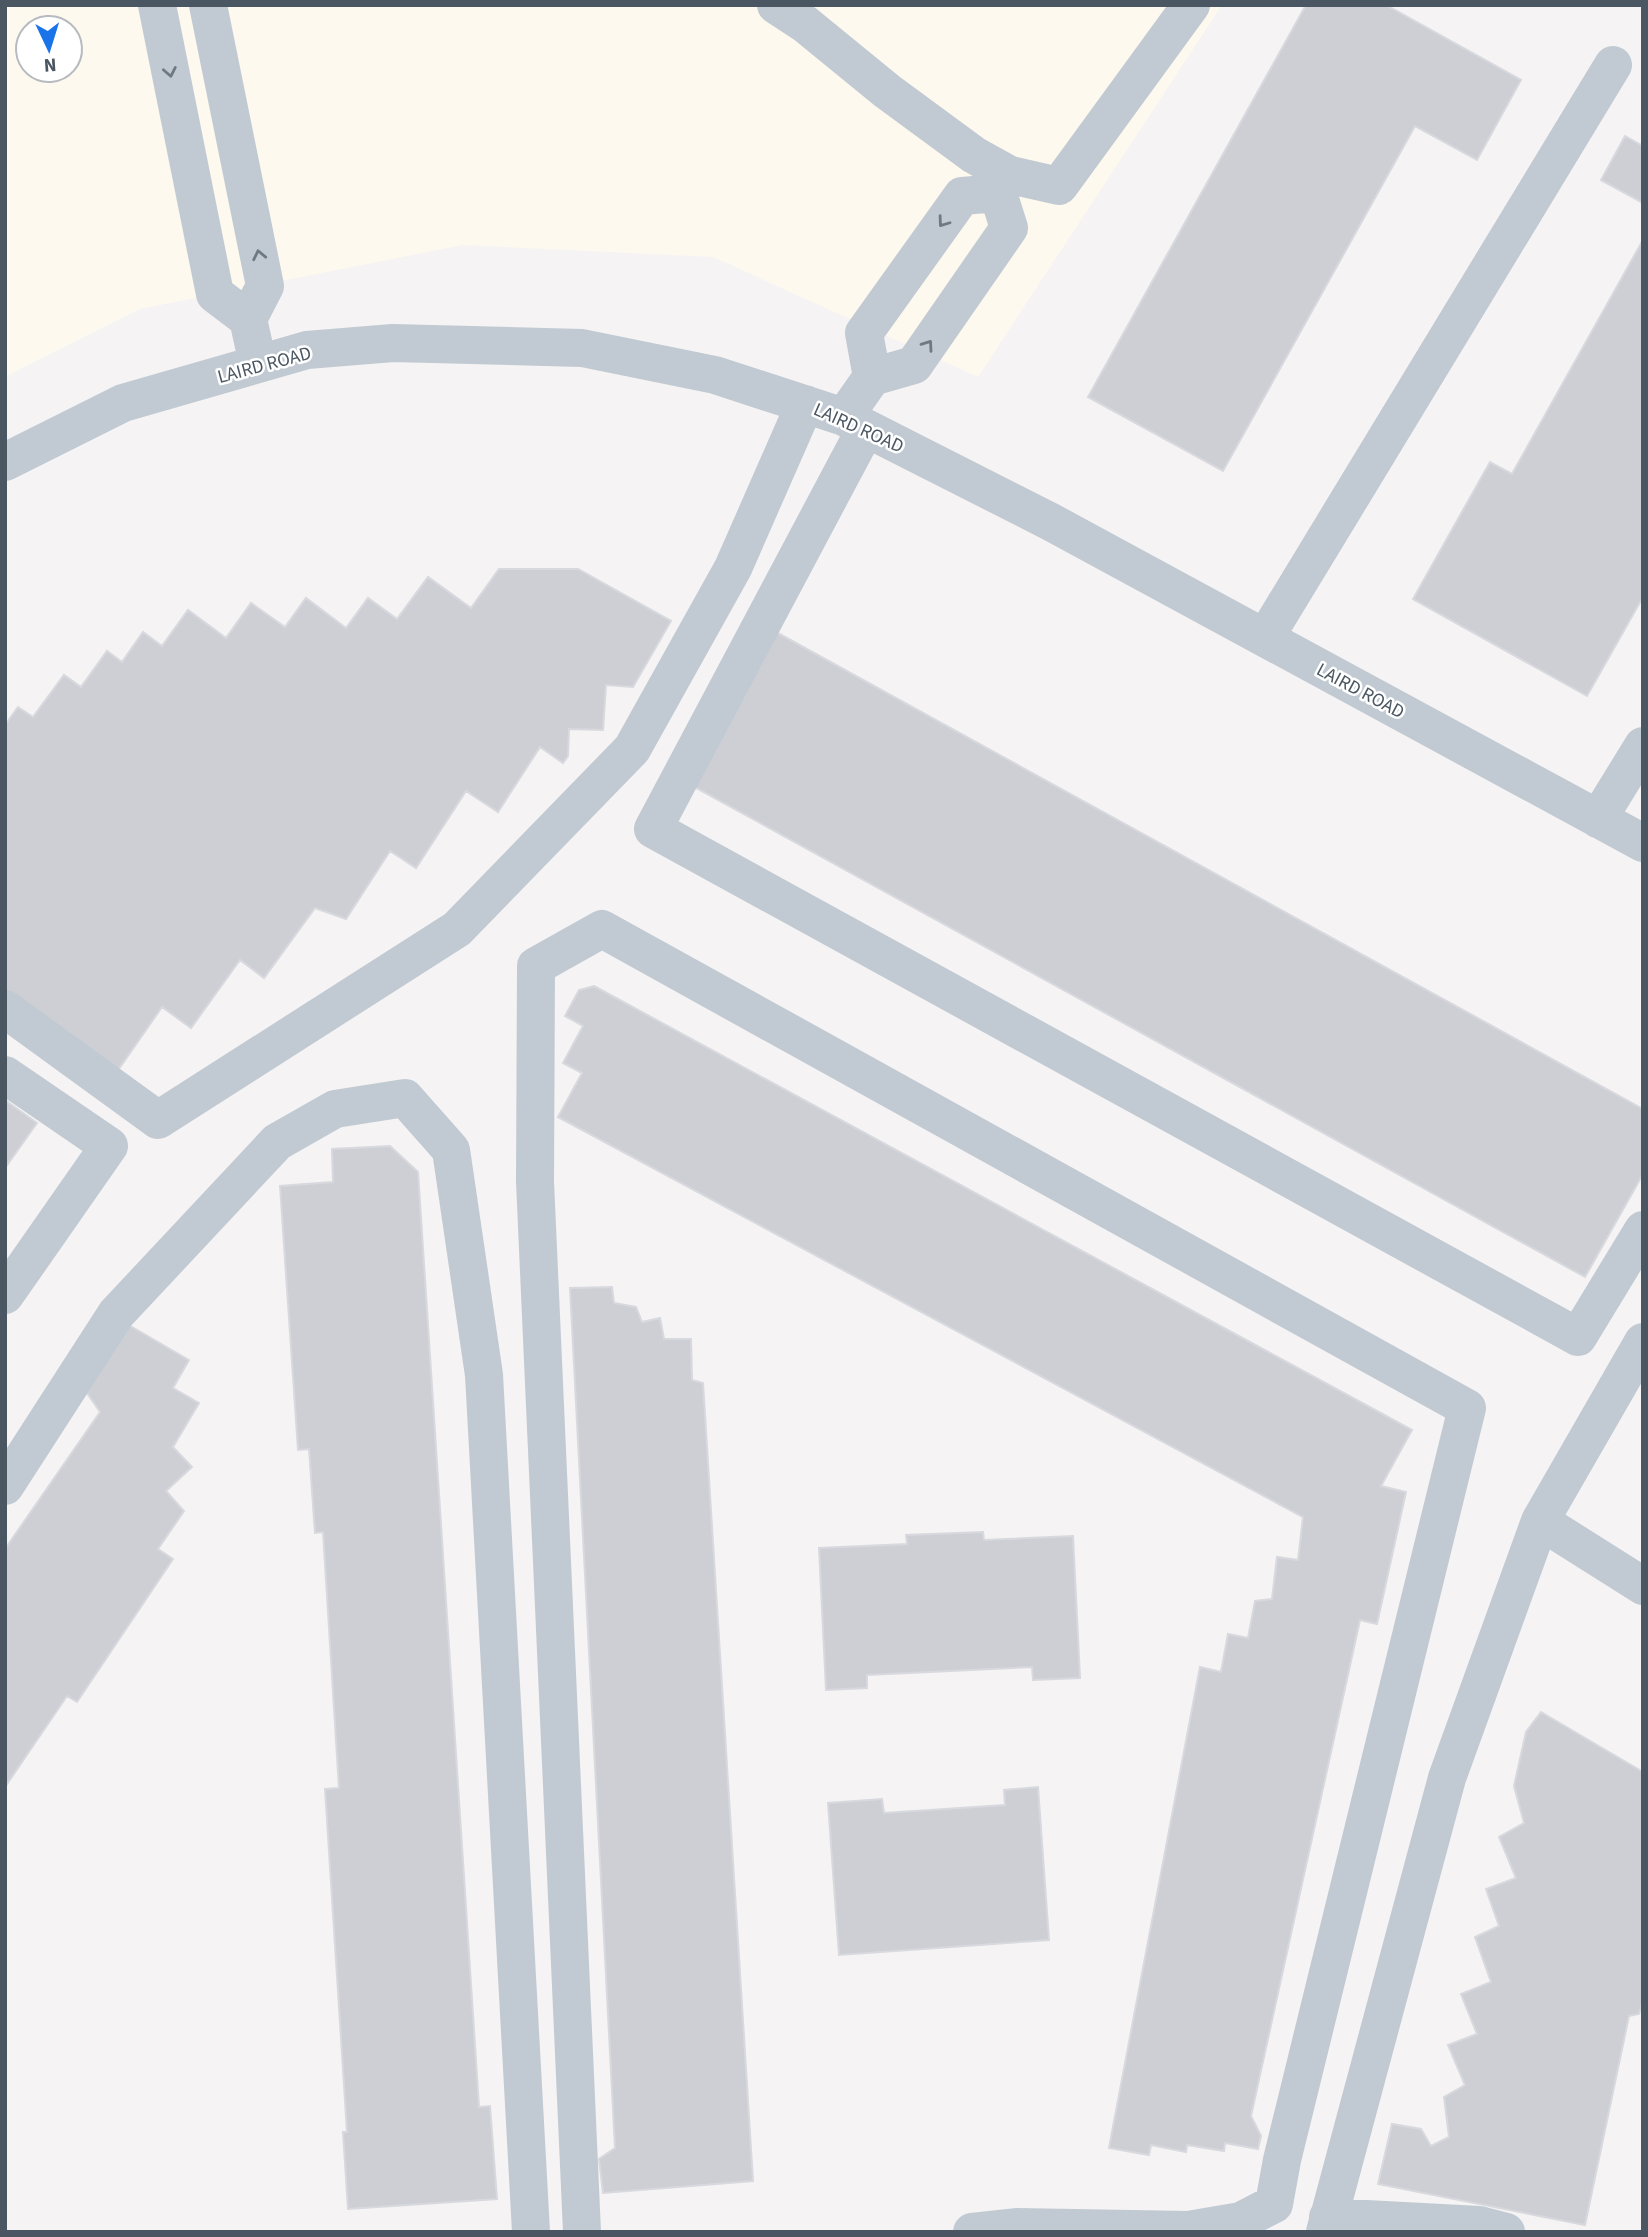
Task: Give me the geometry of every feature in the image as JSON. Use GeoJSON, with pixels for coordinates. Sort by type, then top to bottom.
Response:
{"type":"FeatureCollection","features":[{"type":"Feature","properties":{"kind":"street"},"geometry":{"type":"LineString","coordinates":[[157,5],[215,294],[248,319]]}},
{"type":"Feature","properties":{"kind":"street"},"geometry":{"type":"LineString","coordinates":[[208,5],[265,286],[248,319],[258,364]]}},
{"type":"Feature","properties":{"kind":"street"},"geometry":{"type":"LineString","coordinates":[[776,5],[805,24],[915,112],[974,155],[1004,184],[1009,228],[914,365],[872,377]]}},
{"type":"Feature","properties":{"kind":"street"},"geometry":{"type":"LineString","coordinates":[[1191,5],[1059,186],[1004,184],[962,196],[864,332],[872,377],[855,422],[653,829],[1578,1337],[1643,1230]]}},
{"type":"Feature","properties":{"kind":"street"},"geometry":{"type":"LineString","coordinates":[[1265,638],[1613,65]]}},
{"type":"Feature","properties":{"kind":"street","name":"LAIRD ROAD"},"geometry":{"type":"LineString","coordinates":[[5,462],[123,403],[307,350],[393,343],[582,348],[715,374],[855,422],[1051,522],[1643,843]]}},
{"type":"Feature","properties":{"kind":"street"},"geometry":{"type":"LineString","coordinates":[[5,1009],[158,1120],[457,929],[632,749],[733,568],[805,404]]}},
{"type":"Feature","properties":{"kind":"street"},"geometry":{"type":"LineString","coordinates":[[1598,819],[1643,746]]}},
{"type":"Feature","properties":{"kind":"street"},"geometry":{"type":"LineString","coordinates":[[582,2232],[535,1182],[536,965],[602,929],[1467,1408],[1282,2160],[1274,2204],[1241,2221],[1188,2231],[1018,2227],[972,2232]]}},
{"type":"Feature","properties":{"kind":"street"},"geometry":{"type":"LineString","coordinates":[[5,1075],[109,1146],[5,1296]]}},
{"type":"Feature","properties":{"kind":"street"},"geometry":{"type":"LineString","coordinates":[[5,1486],[116,1314],[277,1142],[335,1109],[405,1098],[451,1150],[484,1375],[530,2232]]}},
{"type":"Feature","properties":{"kind":"street"},"geometry":{"type":"LineString","coordinates":[[1506,2232],[1479,2225],[1326,2224],[1447,1778],[1540,1521],[1643,1342]]}},
{"type":"Feature","properties":{"kind":"street"},"geometry":{"type":"LineString","coordinates":[[1540,1521],[1643,1587]]}},
{"type":"Feature","properties":{"kind":"shaded area"},"geometry":{"type":"Polygon","coordinates":[[[5,5],[1222,5],[978,377],[713,257],[463,245],[140,309],[5,377],[5,5]]]}},
{"type":"Feature","properties":{"kind":"building"},"geometry":{"type":"Polygon","coordinates":[[[1306,5],[1386,5],[1521,80],[1477,160],[1415,126],[1223,471],[1088,397],[1306,5]]]}},
{"type":"Feature","properties":{"kind":"building"},"geometry":{"type":"Polygon","coordinates":[[[1625,136],[1643,146],[1643,203],[1601,180],[1625,136]]]}},
{"type":"Feature","properties":{"kind":"building"},"geometry":{"type":"Polygon","coordinates":[[[1643,240],[1643,597],[1587,696],[1413,599],[1490,462],[1512,474],[1643,240]]]}},
{"type":"Feature","properties":{"kind":"building"},"geometry":{"type":"Polygon","coordinates":[[[499,569],[578,569],[671,621],[633,687],[606,685],[603,730],[569,729],[568,756],[563,763],[540,747],[498,812],[466,791],[416,868],[390,851],[346,919],[315,908],[264,978],[240,960],[191,1028],[162,1007],[116,1073],[5,994],[5,725],[18,707],[33,717],[64,675],[81,687],[107,651],[122,662],[143,632],[162,646],[188,610],[226,638],[251,603],[285,627],[306,598],[346,628],[368,598],[397,619],[428,577],[471,608],[499,569]]]}},
{"type":"Feature","properties":{"kind":"building"},"geometry":{"type":"Polygon","coordinates":[[[776,632],[1643,1109],[1643,1174],[1585,1277],[691,785],[776,632]]]}},
{"type":"Feature","properties":{"kind":"building"},"geometry":{"type":"Polygon","coordinates":[[[594,986],[1412,1430],[1381,1486],[1406,1492],[1377,1624],[1360,1620],[1251,2116],[1261,2136],[1258,2149],[1225,2143],[1224,2151],[1187,2145],[1186,2152],[1151,2145],[1149,2155],[1109,2148],[1200,1667],[1221,1672],[1228,1634],[1248,1638],[1255,1601],[1272,1599],[1277,1557],[1298,1560],[1303,1517],[558,1117],[582,1073],[563,1063],[583,1026],[565,1016],[579,990],[594,986]]]}},
{"type":"Feature","properties":{"kind":"building"},"geometry":{"type":"Polygon","coordinates":[[[5,1100],[37,1123],[5,1168],[5,1100]]]}},
{"type":"Feature","properties":{"kind":"building"},"geometry":{"type":"Polygon","coordinates":[[[390,1146],[418,1172],[479,2107],[490,2106],[497,2199],[348,2209],[343,2132],[347,2132],[325,1789],[339,1788],[323,1532],[315,1533],[309,1449],[298,1450],[280,1186],[333,1182],[332,1149],[390,1146]]]}},
{"type":"Feature","properties":{"kind":"building"},"geometry":{"type":"Polygon","coordinates":[[[612,1287],[614,1303],[636,1307],[642,1322],[660,1318],[664,1339],[691,1339],[692,1380],[703,1383],[753,2181],[603,2193],[599,2159],[615,2148],[570,1288],[612,1287]]]}},
{"type":"Feature","properties":{"kind":"building"},"geometry":{"type":"Polygon","coordinates":[[[127,1324],[189,1360],[173,1388],[199,1403],[173,1447],[192,1467],[166,1491],[184,1511],[158,1549],[173,1559],[77,1702],[67,1696],[5,1787],[5,1549],[100,1412],[87,1393],[127,1324]]]}},
{"type":"Feature","properties":{"kind":"building"},"geometry":{"type":"Polygon","coordinates":[[[983,1532],[984,1540],[1073,1536],[1080,1678],[1033,1680],[1032,1667],[867,1675],[867,1688],[826,1690],[819,1548],[907,1544],[906,1535],[983,1532]]]}},
{"type":"Feature","properties":{"kind":"building"},"geometry":{"type":"Polygon","coordinates":[[[1541,1712],[1643,1772],[1643,2000],[1639,2014],[1629,2016],[1585,2225],[1378,2184],[1392,2124],[1421,2129],[1431,2146],[1449,2137],[1444,2097],[1465,2085],[1448,2045],[1477,2034],[1461,1994],[1491,1982],[1475,1937],[1499,1926],[1486,1889],[1516,1878],[1499,1837],[1524,1823],[1514,1786],[1526,1732],[1541,1712]]]}},
{"type":"Feature","properties":{"kind":"building"},"geometry":{"type":"Polygon","coordinates":[[[1038,1787],[1049,1940],[839,1955],[828,1803],[882,1799],[884,1813],[1005,1805],[1004,1790],[1038,1787]]]}}]}
